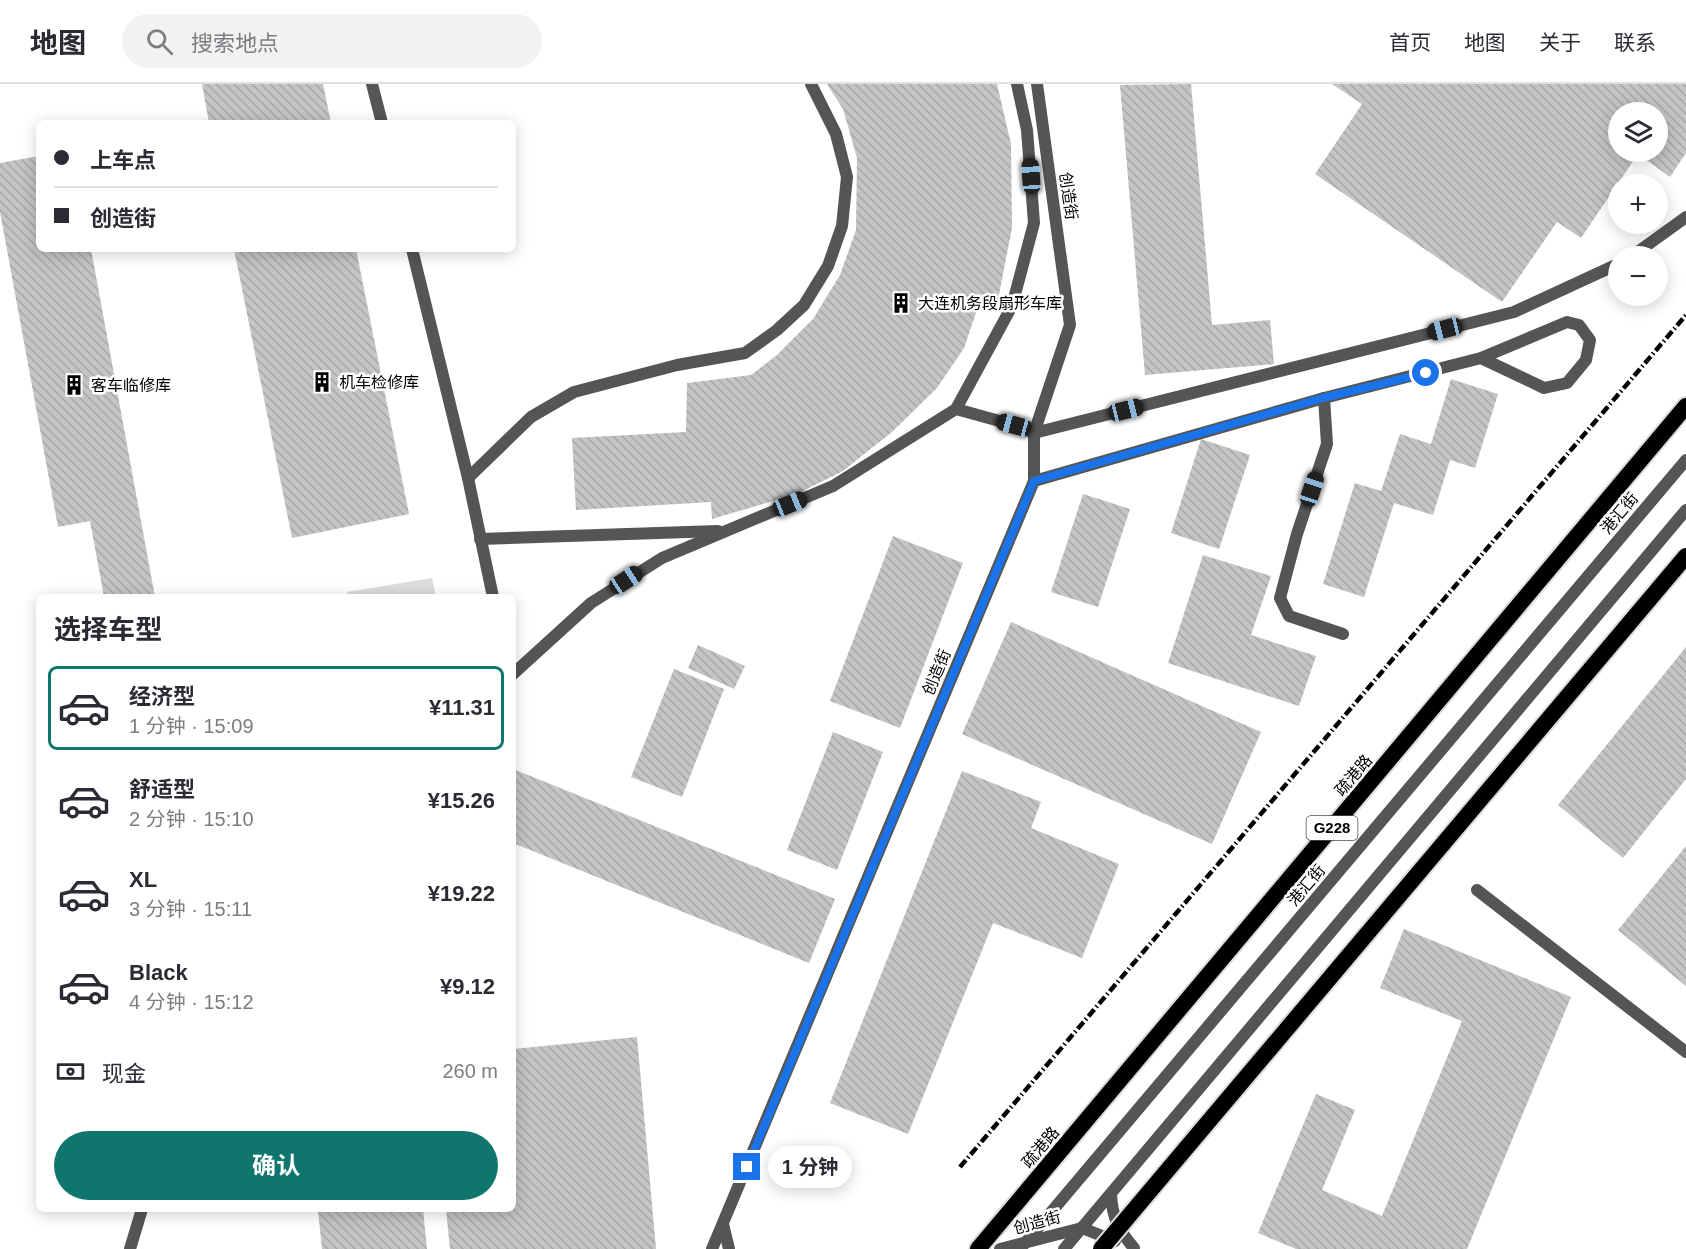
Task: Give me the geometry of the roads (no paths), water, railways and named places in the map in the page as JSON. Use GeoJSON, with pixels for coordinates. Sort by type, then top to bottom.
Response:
{"type":"FeatureCollection","features":[{"type":"Feature","properties":{"kind":"highway","name":"疏港路"},"geometry":{"type":"LineString","coordinates":[[978,1249],[1686,406]]}},
{"type":"Feature","properties":{"kind":"highway"},"geometry":{"type":"LineString","coordinates":[[1101,1249],[1686,556]]}},
{"type":"Feature","properties":{"kind":"street"},"geometry":{"type":"LineString","coordinates":[[372,84],[381,120]]}},
{"type":"Feature","properties":{"kind":"street"},"geometry":{"type":"LineString","coordinates":[[468,478],[531,417],[574,392],[677,365],[745,353],[777,330],[804,304],[828,266],[842,226],[847,177],[836,134],[811,84]]}},
{"type":"Feature","properties":{"kind":"street"},"geometry":{"type":"LineString","coordinates":[[516,671],[591,603],[662,558],[833,486],[956,409],[1012,306],[1034,223],[1027,130],[1017,84]]}},
{"type":"Feature","properties":{"kind":"street","name":"创造街"},"geometry":{"type":"LineString","coordinates":[[712,1249],[1034,481],[1034,433],[1070,325],[1037,84]]}},
{"type":"Feature","properties":{"kind":"street"},"geometry":{"type":"LineString","coordinates":[[1646,246],[1686,217]]}},
{"type":"Feature","properties":{"kind":"street"},"geometry":{"type":"LineString","coordinates":[[413,252],[468,478],[492,594]]}},
{"type":"Feature","properties":{"kind":"street"},"geometry":{"type":"LineString","coordinates":[[956,409],[1034,433],[1514,312],[1608,269]]}},
{"type":"Feature","properties":{"kind":"street"},"geometry":{"type":"LineString","coordinates":[[1034,481],[1323,398],[1481,358],[1567,322],[1580,325],[1590,340],[1586,360],[1567,383],[1544,388],[1481,358]]}},
{"type":"Feature","properties":{"kind":"street"},"geometry":{"type":"LineString","coordinates":[[1323,398],[1327,444],[1297,534],[1280,598],[1289,616],[1343,634]]}},
{"type":"Feature","properties":{"kind":"street","name":"港汇街"},"geometry":{"type":"LineString","coordinates":[[1023,1246],[1686,460]]}},
{"type":"Feature","properties":{"kind":"street"},"geometry":{"type":"LineString","coordinates":[[1064,1249],[1686,510]]}},
{"type":"Feature","properties":{"kind":"street"},"geometry":{"type":"LineString","coordinates":[[480,538],[726,531]]}},
{"type":"Feature","properties":{"kind":"street"},"geometry":{"type":"LineString","coordinates":[[1477,890],[1686,1052]]}},
{"type":"Feature","properties":{"kind":"street"},"geometry":{"type":"LineString","coordinates":[[1111,1194],[1112,1214],[1121,1233],[1135,1249]]}},
{"type":"Feature","properties":{"kind":"street"},"geometry":{"type":"LineString","coordinates":[[130,1249],[141,1212]]}},
{"type":"Feature","properties":{"kind":"street"},"geometry":{"type":"LineString","coordinates":[[723,1224],[729,1249]]}},
{"type":"Feature","properties":{"kind":"street"},"geometry":{"type":"LineString","coordinates":[[1082,1228],[1135,1249]]}},
{"type":"Feature","properties":{"kind":"street","name":"创造街"},"geometry":{"type":"LineString","coordinates":[[1000,1249],[1023,1246],[1082,1228]]}},
{"type":"Feature","properties":{"kind":"railway"},"geometry":{"type":"LineString","coordinates":[[960,1167],[1686,315]]}},
{"type":"Feature","properties":{"kind":"place","name":"大连机务段扇形车库"},"geometry":{"type":"Point","coordinates":[901,303]}},
{"type":"Feature","properties":{"kind":"place","name":"机车检修库"},"geometry":{"type":"Point","coordinates":[322,382]}},
{"type":"Feature","properties":{"kind":"place","name":"客车临修库"},"geometry":{"type":"Point","coordinates":[74,385]}}]}
